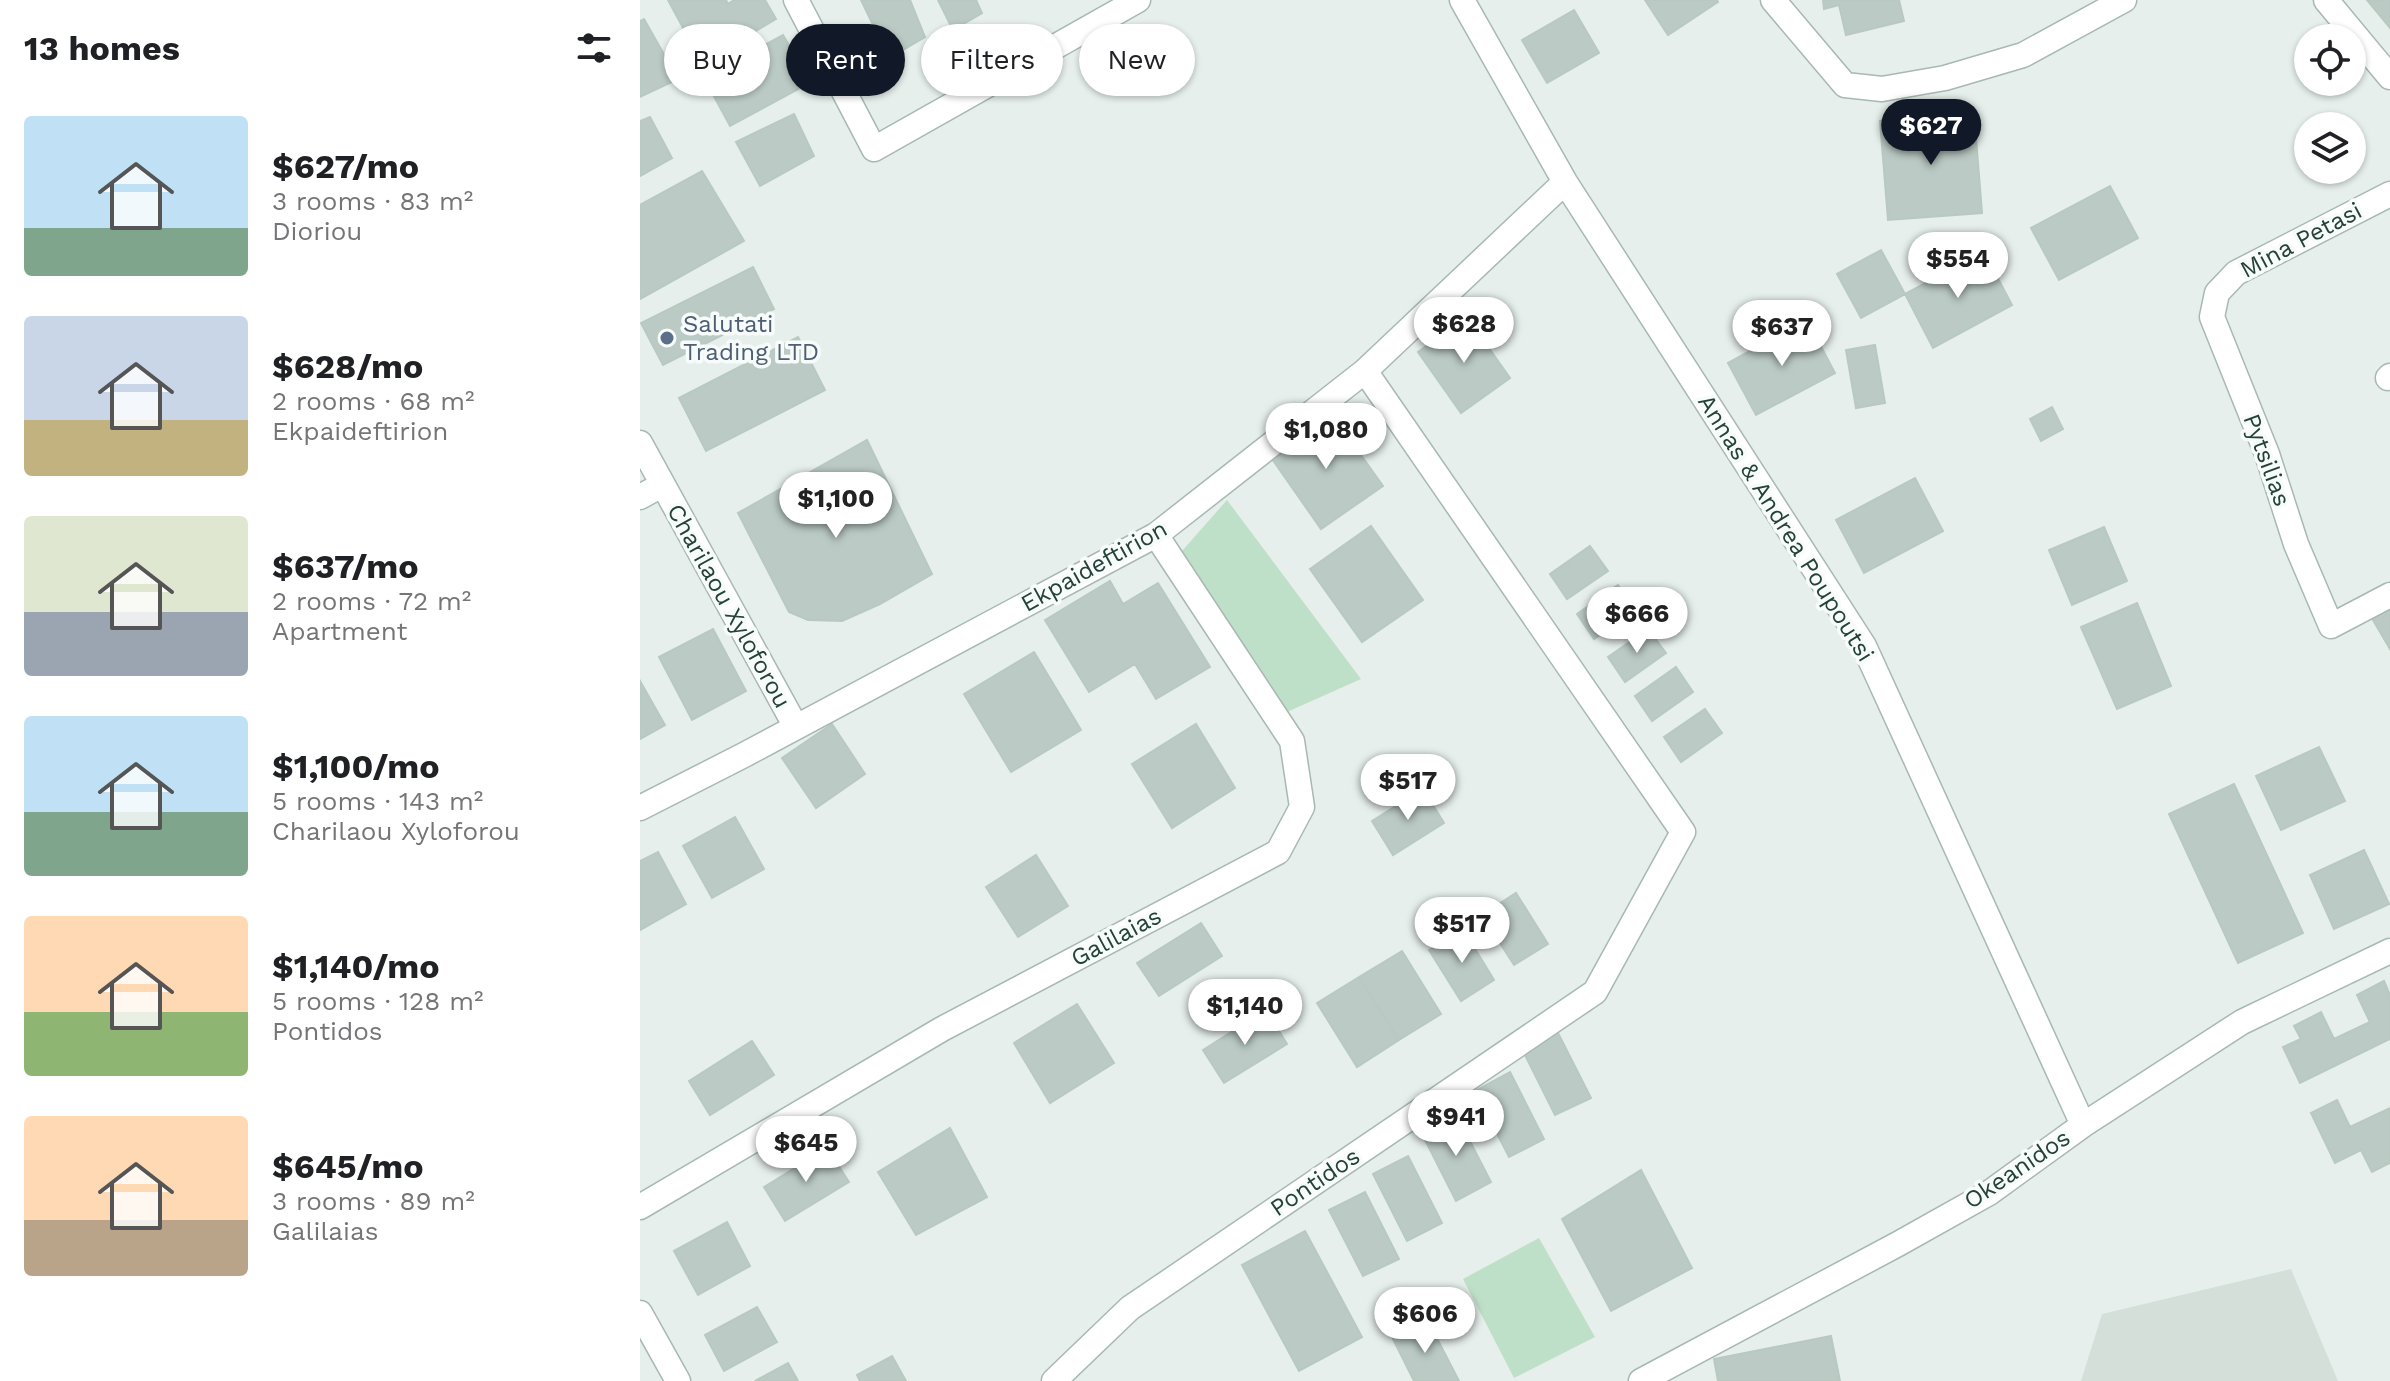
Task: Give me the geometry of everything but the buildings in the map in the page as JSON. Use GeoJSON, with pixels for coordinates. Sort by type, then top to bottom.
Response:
{"type":"FeatureCollection","features":[{"type":"Feature","properties":{"kind":"street"},"geometry":{"type":"LineString","coordinates":[[796,0],[874,149],[1138,0]]}},
{"type":"Feature","properties":{"kind":"street","name":"Annas & Andrea Poupoutsi"},"geometry":{"type":"LineString","coordinates":[[1462,0],[1565,182],[1864,646],[2083,1125]]}},
{"type":"Feature","properties":{"kind":"street"},"geometry":{"type":"LineString","coordinates":[[1773,0],[1845,85],[1882,89],[1945,78],[2023,55],[2124,0]]}},
{"type":"Feature","properties":{"kind":"street"},"geometry":{"type":"LineString","coordinates":[[2326,0],[2390,77]]}},
{"type":"Feature","properties":{"kind":"street","name":"Ekpaideftirion"},"geometry":{"type":"LineString","coordinates":[[640,808],[1156,535],[1365,371],[1565,182]]}},
{"type":"Feature","properties":{"kind":"street","name":"Mina Petasi"},"geometry":{"type":"LineString","coordinates":[[2217,293],[2236,273],[2390,194]]}},
{"type":"Feature","properties":{"kind":"street","name":"Pytsilias"},"geometry":{"type":"LineString","coordinates":[[2217,293],[2212,317],[2267,454],[2296,544],[2331,626],[2390,595]]}},
{"type":"Feature","properties":{"kind":"street","name":"Pontidos"},"geometry":{"type":"LineString","coordinates":[[1054,1381],[1130,1308],[1595,992],[1683,832],[1365,371]]}},
{"type":"Feature","properties":{"kind":"street","name":"Charilaou Xyloforou"},"geometry":{"type":"LineString","coordinates":[[640,443],[651,491],[796,727]]}},
{"type":"Feature","properties":{"kind":"street","name":"Galilaias"},"geometry":{"type":"LineString","coordinates":[[640,1207],[942,1029],[1278,852],[1302,807],[1292,741],[1156,535]]}},
{"type":"Feature","properties":{"kind":"street","name":"Okeanidos"},"geometry":{"type":"LineString","coordinates":[[1644,1380],[1989,1193],[2083,1125],[2242,1022],[2390,951]]}},
{"type":"Feature","properties":{"kind":"street"},"geometry":{"type":"LineString","coordinates":[[640,1313],[678,1381]]}},
{"type":"Feature","properties":{"kind":"shaded area"},"geometry":{"type":"Polygon","coordinates":[[[2291,1269],[2338,1381],[2081,1381],[2102,1314],[2291,1269]]]}},
{"type":"Feature","properties":{"kind":"green space"},"geometry":{"type":"Polygon","coordinates":[[[1227,500],[1361,679],[1287,712],[1182,551],[1227,500]]]}},
{"type":"Feature","properties":{"kind":"green space"},"geometry":{"type":"Polygon","coordinates":[[[1539,1238],[1595,1337],[1514,1378],[1463,1279],[1539,1238]]]}},
{"type":"Feature","properties":{"kind":"place","name":"Salutati Trading LTD"},"geometry":{"type":"Point","coordinates":[667,338]}}]}
